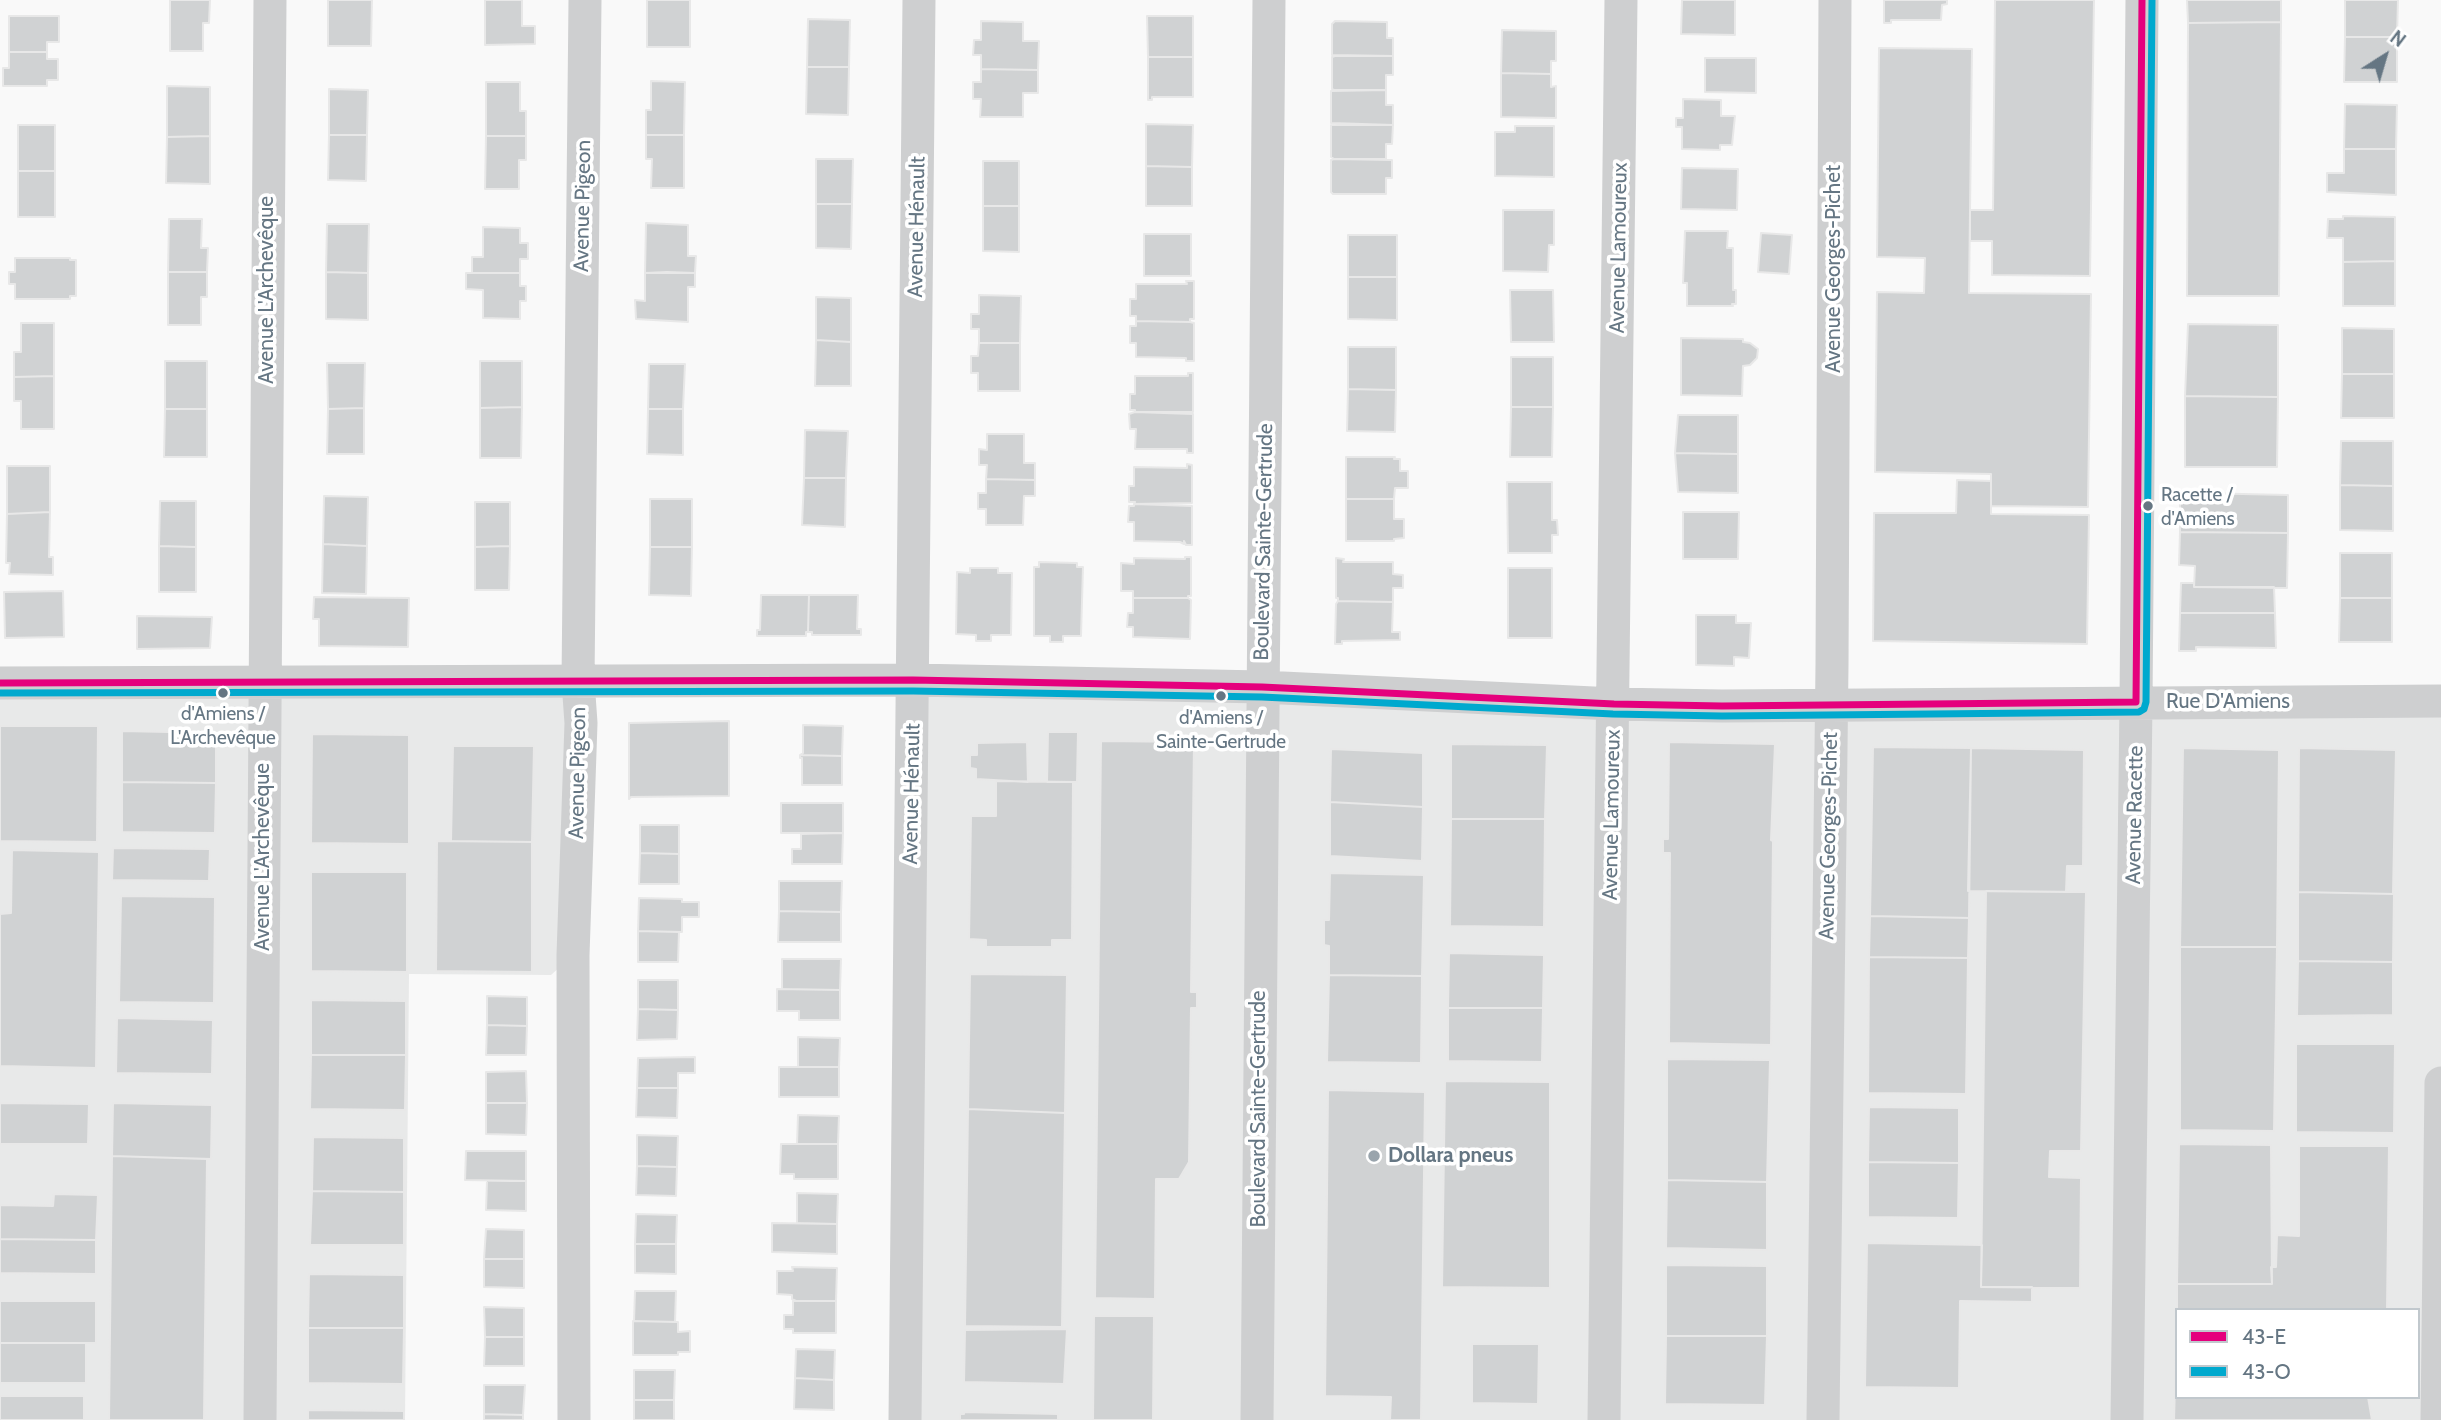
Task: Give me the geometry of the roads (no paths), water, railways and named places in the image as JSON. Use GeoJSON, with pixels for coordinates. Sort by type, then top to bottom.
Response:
{"type":"FeatureCollection","features":[{"type":"Feature","properties":{"kind":"street","name":"Avenue L'Archevêque"},"geometry":{"type":"LineString","coordinates":[[260,1420],[263,680],[270,0]]}},
{"type":"Feature","properties":{"kind":"street","name":"Avenue Pigeon"},"geometry":{"type":"LineString","coordinates":[[574,1420],[573,954],[581,723],[578,681],[585,0]]}},
{"type":"Feature","properties":{"kind":"street","name":"Avenue Hénault"},"geometry":{"type":"LineString","coordinates":[[905,1420],[919,0]]}},
{"type":"Feature","properties":{"kind":"street","name":"Boulevard Sainte-Gertrude"},"geometry":{"type":"LineString","coordinates":[[1257,1420],[1269,0]]}},
{"type":"Feature","properties":{"kind":"street","name":"Avenue Lamoureux"},"geometry":{"type":"LineString","coordinates":[[1604,1420],[1621,0]]}},
{"type":"Feature","properties":{"kind":"street","name":"Avenue Georges-Pichet"},"geometry":{"type":"LineString","coordinates":[[1823,1420],[1835,0]]}},
{"type":"Feature","properties":{"kind":"street","name":"Avenue Racette"},"geometry":{"type":"LineString","coordinates":[[2127,1420],[2142,0]]}},
{"type":"Feature","properties":{"kind":"street","name":"Rue D'Amiens"},"geometry":{"type":"LineString","coordinates":[[0,683],[263,680],[913,680],[1262,687],[1614,704],[1722,706],[2441,701]]}},
{"type":"Feature","properties":{"kind":"street"},"geometry":{"type":"LineString","coordinates":[[2437,1420],[2441,1083]]}},
{"type":"Feature","properties":{"kind":"place","name":"Racette / d'Amiens"},"geometry":{"type":"Point","coordinates":[2148,506]}},
{"type":"Feature","properties":{"kind":"place","name":"d'Amiens / L'Archevêque"},"geometry":{"type":"Point","coordinates":[223,693]}},
{"type":"Feature","properties":{"kind":"place","name":"d'Amiens / Sainte-Gertrude"},"geometry":{"type":"Point","coordinates":[1221,696]}},
{"type":"Feature","properties":{"kind":"place","name":"Dollara pneus"},"geometry":{"type":"Point","coordinates":[1374,1156]}}]}
